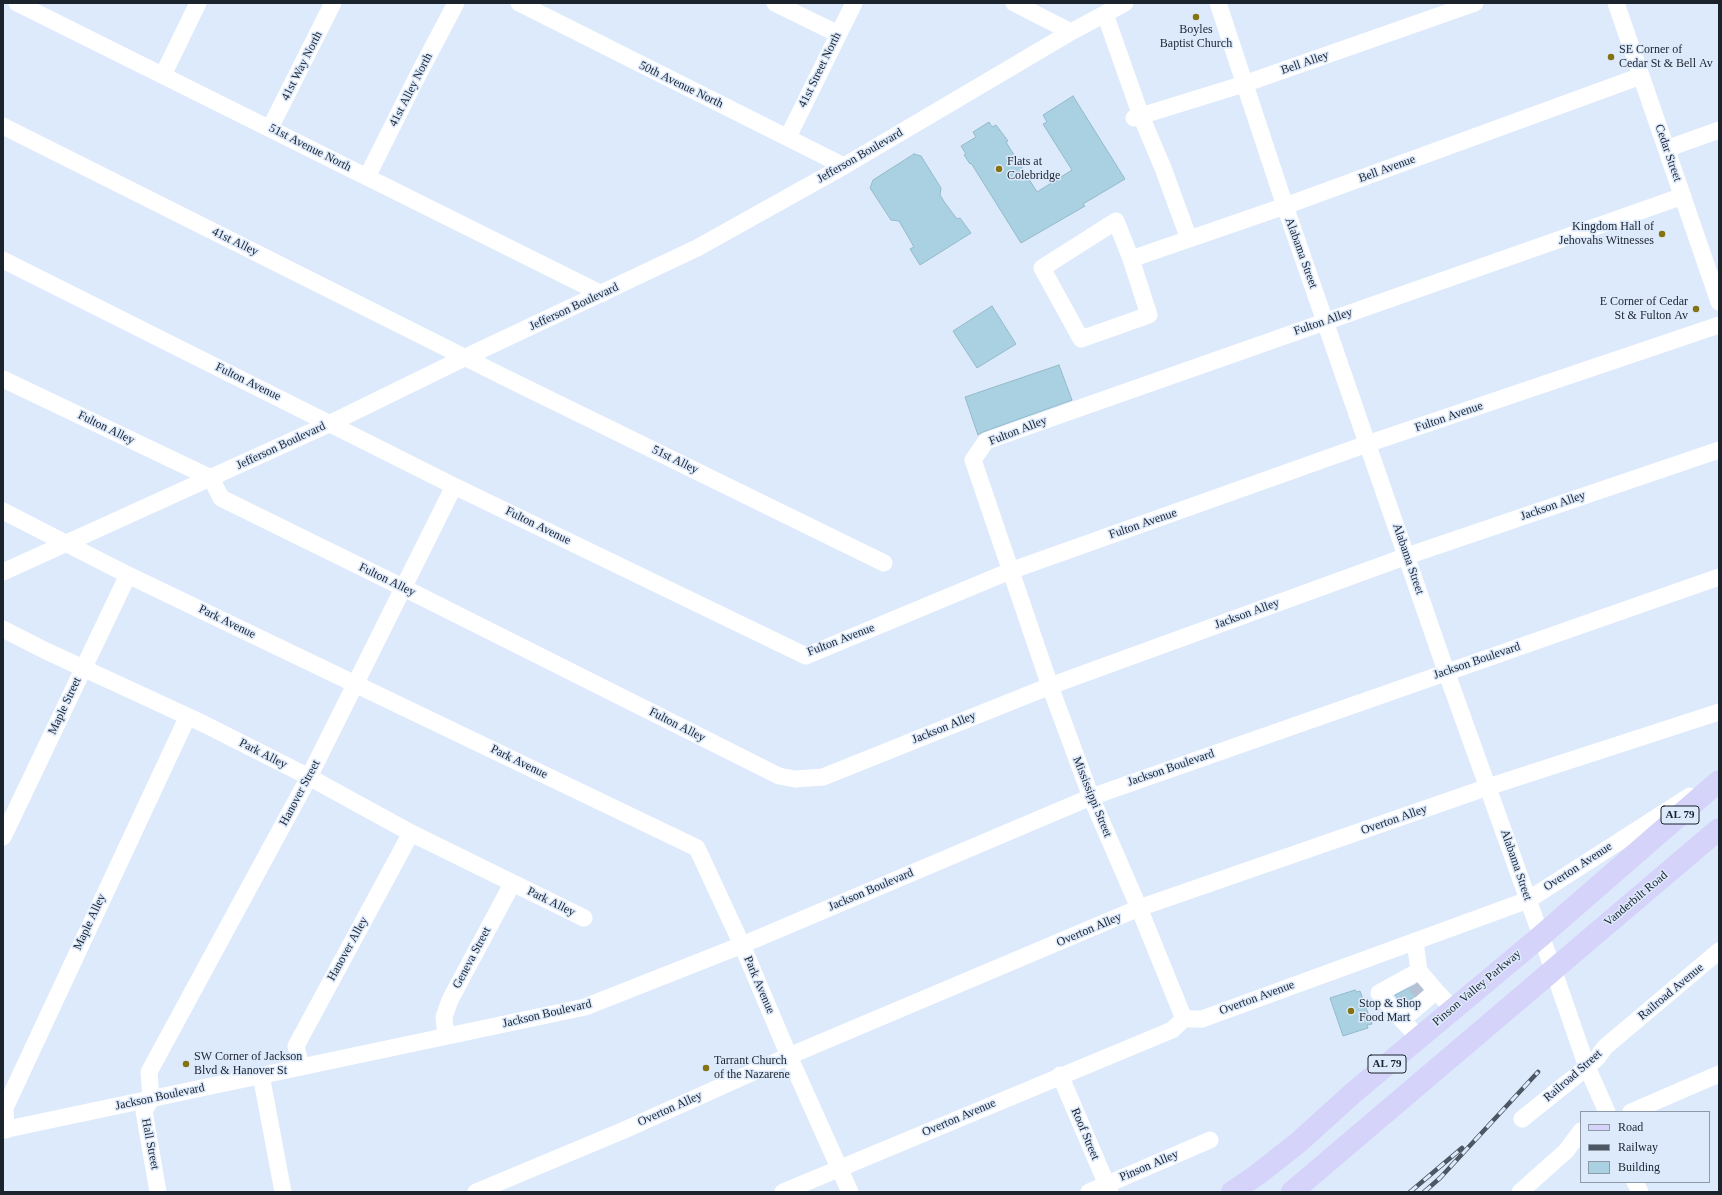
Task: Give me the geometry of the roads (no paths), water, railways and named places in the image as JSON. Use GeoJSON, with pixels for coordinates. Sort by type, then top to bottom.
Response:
{"type":"FeatureCollection","features":[{"type":"Feature","properties":{"kind":"main road","name":"Pinson Valley Parkway"},"geometry":{"type":"LineString","coordinates":[[1232,1192],[1257,1175],[1298,1142],[1452,1008],[1541,936],[1719,781]]}},
{"type":"Feature","properties":{"kind":"main road","name":"Vanderbilt Road"},"geometry":{"type":"LineString","coordinates":[[1554,969],[1719,829]]}},
{"type":"Feature","properties":{"kind":"main road","name":"AL 79"},"geometry":{"type":"LineString","coordinates":[[1292,1192],[1554,969]]}},
{"type":"Feature","properties":{"kind":"street","name":"51st Avenue North"},"geometry":{"type":"LineString","coordinates":[[17,3],[38,7],[163,75],[602,294]]}},
{"type":"Feature","properties":{"kind":"street"},"geometry":{"type":"LineString","coordinates":[[163,75],[198,3]]}},
{"type":"Feature","properties":{"kind":"street","name":"41st Way North"},"geometry":{"type":"LineString","coordinates":[[270,128],[333,3]]}},
{"type":"Feature","properties":{"kind":"street","name":"41st Alley North"},"geometry":{"type":"LineString","coordinates":[[367,177],[456,3]]}},
{"type":"Feature","properties":{"kind":"street","name":"50th Avenue North"},"geometry":{"type":"LineString","coordinates":[[519,3],[844,166]]}},
{"type":"Feature","properties":{"kind":"street"},"geometry":{"type":"LineString","coordinates":[[775,3],[838,34]]}},
{"type":"Feature","properties":{"kind":"street","name":"41st Street North"},"geometry":{"type":"LineString","coordinates":[[788,137],[854,3]]}},
{"type":"Feature","properties":{"kind":"street"},"geometry":{"type":"LineString","coordinates":[[1014,3],[1071,32]]}},
{"type":"Feature","properties":{"kind":"street","name":"Jefferson Boulevard"},"geometry":{"type":"LineString","coordinates":[[3,572],[331,423],[466,357],[697,248],[844,166],[1071,32],[1125,3]]}},
{"type":"Feature","properties":{"kind":"street","name":"Alabama Street"},"geometry":{"type":"LineString","coordinates":[[1218,3],[1285,206],[1326,321],[1367,444],[1446,672],[1554,969],[1601,1109]]}},
{"type":"Feature","properties":{"kind":"street","name":"Bell Alley"},"geometry":{"type":"LineString","coordinates":[[1137,117],[1244,84],[1475,3]]}},
{"type":"Feature","properties":{"kind":"street","name":"Cedar Street"},"geometry":{"type":"LineString","coordinates":[[1616,3],[1719,302]]}},
{"type":"Feature","properties":{"kind":"street"},"geometry":{"type":"LineString","coordinates":[[1105,14],[1137,117],[1163,168],[1189,239]]}},
{"type":"Feature","properties":{"kind":"street","name":"Bell Avenue"},"geometry":{"type":"LineString","coordinates":[[1131,259],[1285,206],[1641,76]]}},
{"type":"Feature","properties":{"kind":"street","name":"41st Alley"},"geometry":{"type":"LineString","coordinates":[[3,126],[466,357]]}},
{"type":"Feature","properties":{"kind":"street"},"geometry":{"type":"LineString","coordinates":[[1666,149],[1719,130]]}},
{"type":"Feature","properties":{"kind":"street","name":"Fulton Alley"},"geometry":{"type":"LineString","coordinates":[[973,460],[986,441],[1683,196]]}},
{"type":"Feature","properties":{"kind":"street"},"geometry":{"type":"LineString","coordinates":[[1116,221],[1131,259],[1149,315],[1081,339],[1042,268],[1116,221]]}},
{"type":"Feature","properties":{"kind":"street","name":"Fulton Avenue"},"geometry":{"type":"LineString","coordinates":[[3,260],[331,423],[454,486],[806,656],[1010,571],[1367,444],[1719,325]]}},
{"type":"Feature","properties":{"kind":"street","name":"51st Alley"},"geometry":{"type":"LineString","coordinates":[[466,357],[884,563]]}},
{"type":"Feature","properties":{"kind":"street","name":"Fulton Alley"},"geometry":{"type":"LineString","coordinates":[[3,379],[211,478],[221,498],[779,776]]}},
{"type":"Feature","properties":{"kind":"street","name":"Jackson Alley"},"geometry":{"type":"LineString","coordinates":[[779,776],[795,779],[824,776],[1050,686],[1407,556],[1719,450]]}},
{"type":"Feature","properties":{"kind":"street","name":"Mississippi Street"},"geometry":{"type":"LineString","coordinates":[[973,460],[1050,686],[1091,797],[1139,908],[1184,1019]]}},
{"type":"Feature","properties":{"kind":"street","name":"Hanover Street"},"geometry":{"type":"LineString","coordinates":[[151,1099],[149,1072],[310,778],[454,486]]}},
{"type":"Feature","properties":{"kind":"street","name":"Park Avenue"},"geometry":{"type":"LineString","coordinates":[[3,511],[128,575],[697,848],[742,945],[789,1056],[850,1192]]}},
{"type":"Feature","properties":{"kind":"street","name":"Maple Street"},"geometry":{"type":"LineString","coordinates":[[3,837],[128,575]]}},
{"type":"Feature","properties":{"kind":"street","name":"Jackson Boulevard"},"geometry":{"type":"LineString","coordinates":[[4,1130],[585,1007],[742,945],[1091,797],[1719,577]]}},
{"type":"Feature","properties":{"kind":"street","name":"Park Alley"},"geometry":{"type":"LineString","coordinates":[[3,629],[149,698],[187,718],[204,724],[310,778],[411,833],[512,884],[584,918]]}},
{"type":"Feature","properties":{"kind":"street","name":"Overton Alley"},"geometry":{"type":"LineString","coordinates":[[476,1192],[622,1131],[789,1056],[1139,908],[1488,787],[1719,712]]}},
{"type":"Feature","properties":{"kind":"street","name":"Maple Alley"},"geometry":{"type":"LineString","coordinates":[[4,1130],[5,1108],[187,718]]}},
{"type":"Feature","properties":{"kind":"street","name":"Overton Avenue"},"geometry":{"type":"LineString","coordinates":[[782,1192],[1172,1030],[1184,1019],[1202,1019],[1528,900],[1719,777]]}},
{"type":"Feature","properties":{"kind":"street","name":"Hanover Alley"},"geometry":{"type":"LineString","coordinates":[[301,1067],[296,1046],[411,833]]}},
{"type":"Feature","properties":{"kind":"street","name":"Geneva Street"},"geometry":{"type":"LineString","coordinates":[[446,1036],[444,1017],[450,1000],[512,884]]}},
{"type":"Feature","properties":{"kind":"street"},"geometry":{"type":"LineString","coordinates":[[1415,941],[1419,971],[1452,1008]]}},
{"type":"Feature","properties":{"kind":"street","name":"Railroad Avenue"},"geometry":{"type":"LineString","coordinates":[[1622,1033],[1719,951]]}},
{"type":"Feature","properties":{"kind":"street"},"geometry":{"type":"LineString","coordinates":[[1418,1037],[1379,993],[1419,971]]}},
{"type":"Feature","properties":{"kind":"street"},"geometry":{"type":"LineString","coordinates":[[1402,1020],[1436,991]]}},
{"type":"Feature","properties":{"kind":"street","name":"Railroad Street"},"geometry":{"type":"LineString","coordinates":[[1522,1119],[1587,1067],[1597,1058],[1605,1047],[1622,1033]]}},
{"type":"Feature","properties":{"kind":"street"},"geometry":{"type":"LineString","coordinates":[[1634,1111],[1719,1074]]}},
{"type":"Feature","properties":{"kind":"street"},"geometry":{"type":"LineString","coordinates":[[261,1075],[283,1192]]}},
{"type":"Feature","properties":{"kind":"street","name":"Roof Street"},"geometry":{"type":"LineString","coordinates":[[1060,1076],[1108,1188]]}},
{"type":"Feature","properties":{"kind":"street","name":"Hall Street"},"geometry":{"type":"LineString","coordinates":[[151,1099],[144,1111],[158,1192]]}},
{"type":"Feature","properties":{"kind":"street"},"geometry":{"type":"LineString","coordinates":[[1520,1192],[1566,1151],[1580,1132]]}},
{"type":"Feature","properties":{"kind":"street","name":"Pinson Alley"},"geometry":{"type":"LineString","coordinates":[[1089,1192],[1108,1188],[1210,1140]]}},
{"type":"Feature","properties":{"kind":"tunnel"},"geometry":{"type":"LineString","coordinates":[[1395,1012],[1430,983]]}},
{"type":"Feature","properties":{"kind":"railway"},"geometry":{"type":"LineString","coordinates":[[1424,1192],[1440,1178],[1538,1072]]}},
{"type":"Feature","properties":{"kind":"railway"},"geometry":{"type":"LineString","coordinates":[[1410,1192],[1462,1148]]}},
{"type":"Feature","properties":{"kind":"place","name":"Boyles Baptist Church"},"geometry":{"type":"Point","coordinates":[1196,17]}},
{"type":"Feature","properties":{"kind":"place","name":"SE Corner of Cedar St & Bell Av"},"geometry":{"type":"Point","coordinates":[1611,57]}},
{"type":"Feature","properties":{"kind":"place","name":"Flats at Colebridge"},"geometry":{"type":"Point","coordinates":[999,169]}},
{"type":"Feature","properties":{"kind":"place","name":"Kingdom Hall of Jehovahs Witnesses"},"geometry":{"type":"Point","coordinates":[1662,234]}},
{"type":"Feature","properties":{"kind":"place","name":"E Corner of Cedar St & Fulton Av"},"geometry":{"type":"Point","coordinates":[1696,309]}},
{"type":"Feature","properties":{"kind":"place","name":"Stop & Shop Food Mart"},"geometry":{"type":"Point","coordinates":[1351,1011]}},
{"type":"Feature","properties":{"kind":"place","name":"SW Corner of Jackson Blvd & Hanover St"},"geometry":{"type":"Point","coordinates":[186,1064]}},
{"type":"Feature","properties":{"kind":"place","name":"Tarrant Church of the Nazarene"},"geometry":{"type":"Point","coordinates":[706,1068]}}]}
